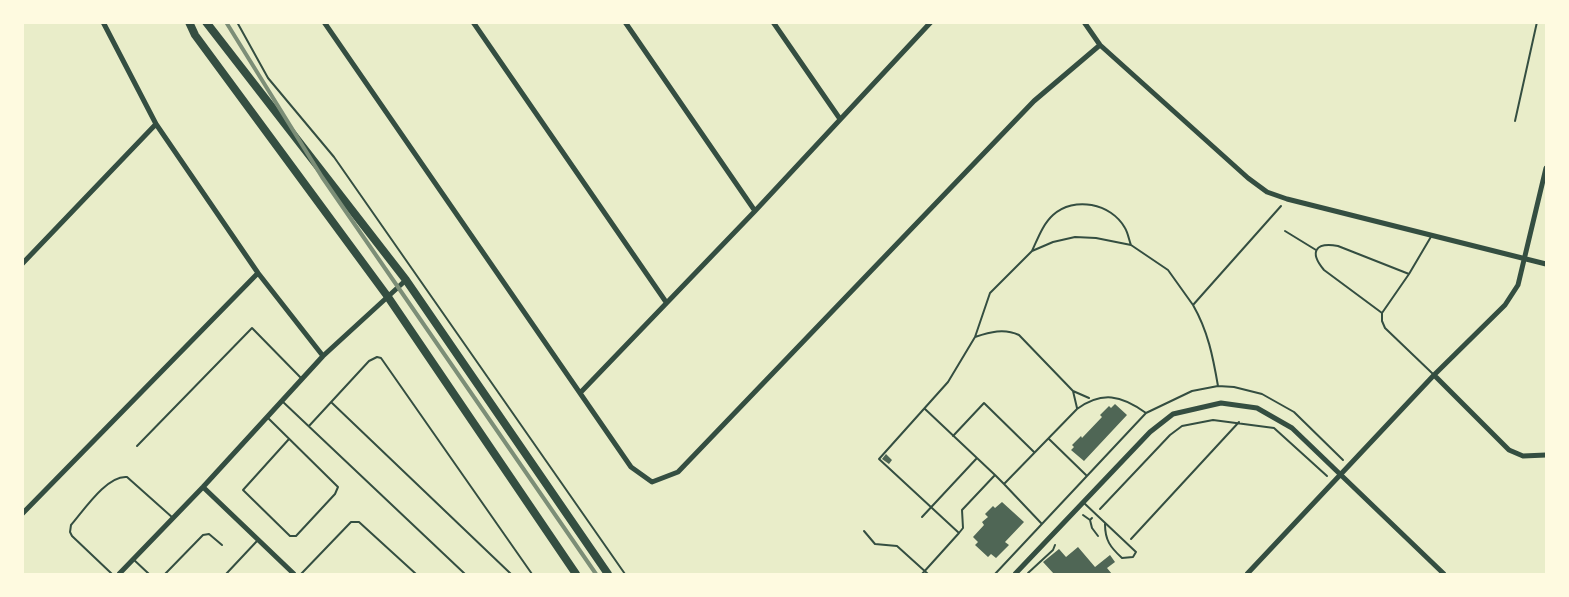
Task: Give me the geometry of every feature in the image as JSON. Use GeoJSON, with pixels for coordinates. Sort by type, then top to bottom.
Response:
{"type":"FeatureCollection","features":[{"type":"Feature","properties":{"kind":"main road"},"geometry":{"type":"LineString","coordinates":[[189,22],[195,35],[388,297],[576,574]]}},
{"type":"Feature","properties":{"kind":"main road"},"geometry":{"type":"LineString","coordinates":[[206,22],[406,280],[608,574]]}},
{"type":"Feature","properties":{"kind":"street"},"geometry":{"type":"LineString","coordinates":[[103,22],[156,124],[258,273],[323,356]]}},
{"type":"Feature","properties":{"kind":"street"},"geometry":{"type":"LineString","coordinates":[[324,22],[631,467],[652,482],[678,472],[1035,101],[1100,45]]}},
{"type":"Feature","properties":{"kind":"street"},"geometry":{"type":"LineString","coordinates":[[473,22],[666,302]]}},
{"type":"Feature","properties":{"kind":"street"},"geometry":{"type":"LineString","coordinates":[[625,22],[755,211]]}},
{"type":"Feature","properties":{"kind":"street"},"geometry":{"type":"LineString","coordinates":[[773,22],[840,119]]}},
{"type":"Feature","properties":{"kind":"street"},"geometry":{"type":"LineString","coordinates":[[581,392],[755,211],[931,22]]}},
{"type":"Feature","properties":{"kind":"street"},"geometry":{"type":"LineString","coordinates":[[1084,22],[1100,45],[1248,178],[1267,192],[1287,200],[1546,264]]}},
{"type":"Feature","properties":{"kind":"street"},"geometry":{"type":"LineString","coordinates":[[22,264],[156,124]]}},
{"type":"Feature","properties":{"kind":"street"},"geometry":{"type":"LineString","coordinates":[[1247,574],[1434,375],[1505,305],[1518,285],[1546,168]]}},
{"type":"Feature","properties":{"kind":"street"},"geometry":{"type":"LineString","coordinates":[[22,514],[258,273]]}},
{"type":"Feature","properties":{"kind":"street"},"geometry":{"type":"LineString","coordinates":[[118,574],[203,487],[323,356],[406,280]]}},
{"type":"Feature","properties":{"kind":"street"},"geometry":{"type":"LineString","coordinates":[[1434,375],[1509,450],[1523,456],[1546,455]]}},
{"type":"Feature","properties":{"kind":"street"},"geometry":{"type":"LineString","coordinates":[[1015,574],[1150,432],[1173,414],[1221,403],[1257,408],[1293,428],[1440,573]]}},
{"type":"Feature","properties":{"kind":"street"},"geometry":{"type":"LineString","coordinates":[[203,487],[294,574]]}},
{"type":"Feature","properties":{"kind":"lane"},"geometry":{"type":"LineString","coordinates":[[1515,121],[1537,22]]}},
{"type":"Feature","properties":{"kind":"lane"},"geometry":{"type":"LineString","coordinates":[[1285,231],[1316,250]]}},
{"type":"Feature","properties":{"kind":"lane"},"geometry":{"type":"LineString","coordinates":[[1432,236],[1382,313],[1382,321],[1385,328],[1434,375]]}},
{"type":"Feature","properties":{"kind":"lane"},"geometry":{"type":"LineString","coordinates":[[1316,250],[1328,244],[1338,246],[1409,274]]}},
{"type":"Feature","properties":{"kind":"lane"},"geometry":{"type":"LineString","coordinates":[[1316,250],[1317,262],[1324,270],[1382,313]]}},
{"type":"Feature","properties":{"kind":"lane"},"geometry":{"type":"LineString","coordinates":[[138,446],[252,328],[302,379]]}},
{"type":"Feature","properties":{"kind":"lane"},"geometry":{"type":"LineString","coordinates":[[309,426],[369,361],[377,357],[381,358],[532,574]]}},
{"type":"Feature","properties":{"kind":"lane"},"geometry":{"type":"LineString","coordinates":[[282,401],[465,574]]}},
{"type":"Feature","properties":{"kind":"lane"},"geometry":{"type":"LineString","coordinates":[[331,402],[511,574]]}},
{"type":"Feature","properties":{"kind":"lane"},"geometry":{"type":"LineString","coordinates":[[267,417],[338,487],[335,494],[296,536],[290,536],[243,489],[289,439]]}},
{"type":"Feature","properties":{"kind":"lane"},"geometry":{"type":"LineString","coordinates":[[112,574],[70,532],[71,525],[108,483],[119,476],[127,477],[173,518]]}},
{"type":"Feature","properties":{"kind":"lane"},"geometry":{"type":"LineString","coordinates":[[1084,503],[1136,552],[1132,557],[1126,559],[1117,554],[1105,538],[1105,524]]}},
{"type":"Feature","properties":{"kind":"lane"},"geometry":{"type":"LineString","coordinates":[[301,574],[351,522],[359,522],[416,574]]}},
{"type":"Feature","properties":{"kind":"lane"},"geometry":{"type":"LineString","coordinates":[[165,574],[203,535],[209,534],[222,545]]}},
{"type":"Feature","properties":{"kind":"lane"},"geometry":{"type":"LineString","coordinates":[[226,574],[258,540]]}},
{"type":"Feature","properties":{"kind":"lane"},"geometry":{"type":"LineString","coordinates":[[133,560],[149,574]]}},
{"type":"Feature","properties":{"kind":"path"},"geometry":{"type":"LineString","coordinates":[[1193,305],[1287,200]]}},
{"type":"Feature","properties":{"kind":"path"},"geometry":{"type":"LineString","coordinates":[[959,533],[879,459],[948,382],[975,337],[990,293],[1032,251],[1041,231],[1053,215],[1068,205],[1100,206],[1117,217],[1126,229],[1131,245]]}},
{"type":"Feature","properties":{"kind":"path"},"geometry":{"type":"LineString","coordinates":[[995,574],[1146,413],[1192,391],[1218,387],[1210,341],[1204,324],[1168,270],[1131,245],[1096,238],[1075,237],[1053,242],[1032,251]]}},
{"type":"Feature","properties":{"kind":"path"},"geometry":{"type":"LineString","coordinates":[[975,337],[989,332],[1010,330],[1019,335],[1073,391],[1091,399],[1116,397],[1124,399],[1146,413]]}},
{"type":"Feature","properties":{"kind":"path"},"geometry":{"type":"LineString","coordinates":[[1073,391],[1077,409]]}},
{"type":"Feature","properties":{"kind":"path"},"geometry":{"type":"LineString","coordinates":[[1004,484],[1077,409],[1091,399]]}},
{"type":"Feature","properties":{"kind":"path"},"geometry":{"type":"LineString","coordinates":[[953,436],[984,404],[1035,453]]}},
{"type":"Feature","properties":{"kind":"path"},"geometry":{"type":"LineString","coordinates":[[925,409],[995,475],[1042,524]]}},
{"type":"Feature","properties":{"kind":"path"},"geometry":{"type":"LineString","coordinates":[[1080,515],[1085,515],[1090,520],[1170,435],[1182,426],[1213,420],[1274,428],[1334,482]]}},
{"type":"Feature","properties":{"kind":"path"},"geometry":{"type":"LineString","coordinates":[[1127,544],[1239,422]]}},
{"type":"Feature","properties":{"kind":"path"},"geometry":{"type":"LineString","coordinates":[[1049,439],[1087,476]]}},
{"type":"Feature","properties":{"kind":"path"},"geometry":{"type":"LineString","coordinates":[[922,517],[977,458]]}},
{"type":"Feature","properties":{"kind":"path"},"geometry":{"type":"LineString","coordinates":[[864,531],[875,544],[897,546],[925,574],[963,528],[962,510],[995,475]]}},
{"type":"Feature","properties":{"kind":"path"},"geometry":{"type":"LineString","coordinates":[[1025,574],[1032,571],[1053,550],[1056,543]]}},
{"type":"Feature","properties":{"kind":"building"},"geometry":{"type":"Polygon","coordinates":[[[1115,404],[1127,415],[1084,461],[1071,450],[1074,447],[1072,445],[1102,417],[1100,415],[1109,406],[1111,408],[1115,404]]]}},
{"type":"Feature","properties":{"kind":"building"},"geometry":{"type":"Polygon","coordinates":[[[886,454],[892,460],[889,464],[882,459],[886,454]]]}},
{"type":"Feature","properties":{"kind":"building"},"geometry":{"type":"Polygon","coordinates":[[[1002,502],[1024,522],[1005,542],[1009,545],[996,558],[991,554],[988,557],[975,545],[978,542],[973,537],[984,525],[982,522],[988,517],[985,514],[993,506],[995,508],[1002,502]]]}},
{"type":"Feature","properties":{"kind":"building"},"geometry":{"type":"Polygon","coordinates":[[[1078,547],[1095,567],[1110,555],[1115,562],[1107,568],[1112,574],[1054,574],[1043,562],[1059,549],[1066,557],[1078,547]]]}},
{"type":"Feature","properties":{"kind":"railway"},"geometry":{"type":"LineString","coordinates":[[226,22],[322,177],[596,574]]}}]}
